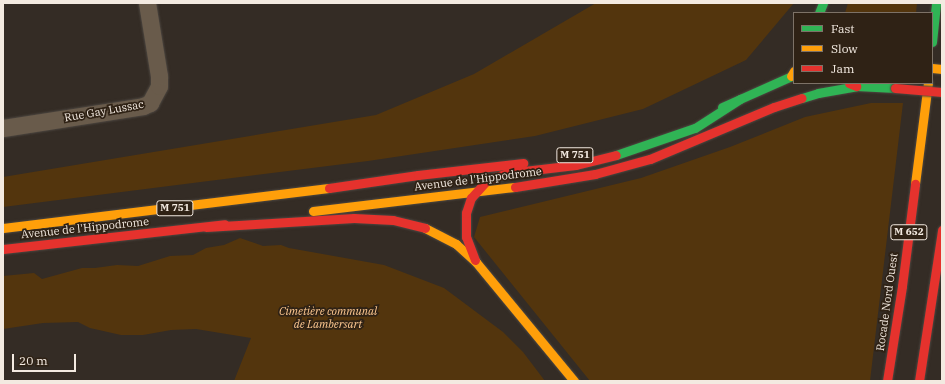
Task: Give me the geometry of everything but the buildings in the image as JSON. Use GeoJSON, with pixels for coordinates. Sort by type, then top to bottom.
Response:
{"type":"FeatureCollection","features":[{"type":"Feature","properties":{"kind":"main road"},"geometry":{"type":"LineString","coordinates":[[820,12],[824,3]]}},
{"type":"Feature","properties":{"kind":"main road"},"geometry":{"type":"LineString","coordinates":[[933,32],[936,3]]}},
{"type":"Feature","properties":{"kind":"main road","name":"Avenue de l'Hippodrome"},"geometry":{"type":"LineString","coordinates":[[3,228],[298,194],[418,175],[583,154],[627,144],[682,124],[793,74]]}},
{"type":"Feature","properties":{"kind":"main road","name":"Rocade Nord Ouest"},"geometry":{"type":"LineString","coordinates":[[887,381],[903,278],[928,84]]}},
{"type":"Feature","properties":{"kind":"main road","name":"Avenue de l'Hippodrome"},"geometry":{"type":"LineString","coordinates":[[3,249],[206,227],[279,215],[574,179],[650,159],[798,99],[853,85],[942,92]]}},
{"type":"Feature","properties":{"kind":"main road"},"geometry":{"type":"LineString","coordinates":[[574,381],[476,262],[469,249],[465,224],[471,198],[487,180],[498,176],[576,165],[617,155],[662,141],[695,128],[740,99]]}},
{"type":"Feature","properties":{"kind":"main road"},"geometry":{"type":"LineString","coordinates":[[206,227],[354,218],[393,220],[431,230],[444,236],[476,262]]}},
{"type":"Feature","properties":{"kind":"main road","name":"M 652"},"geometry":{"type":"LineString","coordinates":[[919,381],[942,230]]}},
{"type":"Feature","properties":{"kind":"street","name":"Rue Gay Lussac"},"geometry":{"type":"LineString","coordinates":[[3,128],[143,106],[150,103],[159,86],[159,76],[147,3]]}},
{"type":"Feature","properties":{"kind":"green space"},"geometry":{"type":"Polygon","coordinates":[[[596,3],[794,3],[746,60],[643,109],[535,136],[368,161],[3,207],[3,177],[376,115],[474,74],[596,3]]]}},
{"type":"Feature","properties":{"kind":"green space"},"geometry":{"type":"Polygon","coordinates":[[[848,3],[917,3],[916,12],[845,12],[848,3]]]}},
{"type":"Feature","properties":{"kind":"green space"},"geometry":{"type":"Polygon","coordinates":[[[871,103],[903,103],[870,381],[590,381],[474,237],[480,217],[641,178],[730,147],[805,117],[871,103]]]}},
{"type":"Feature","properties":{"kind":"green space","name":"Cimetière communal de Lambersart"},"geometry":{"type":"Polygon","coordinates":[[[240,238],[263,246],[281,245],[289,248],[384,265],[444,288],[503,332],[523,352],[545,381],[234,381],[251,338],[196,329],[171,330],[143,335],[121,335],[90,328],[78,322],[43,323],[3,329],[3,276],[34,273],[42,279],[82,268],[117,265],[138,266],[170,256],[193,255],[206,248],[224,245],[240,238]]]}},
{"type":"Feature","properties":{"kind":"traffic: fast"},"geometry":{"type":"LineString","coordinates":[[819,12],[823,3]]}},
{"type":"Feature","properties":{"kind":"traffic: fast"},"geometry":{"type":"LineString","coordinates":[[933,32],[936,3]]}},
{"type":"Feature","properties":{"kind":"traffic: fast"},"geometry":{"type":"LineString","coordinates":[[722,107],[793,75]]}},
{"type":"Feature","properties":{"kind":"traffic: fast"},"geometry":{"type":"LineString","coordinates":[[802,98],[818,93],[856,86],[895,88]]}},
{"type":"Feature","properties":{"kind":"traffic: fast"},"geometry":{"type":"LineString","coordinates":[[616,155],[695,128],[740,99]]}},
{"type":"Feature","properties":{"kind":"traffic: slow"},"geometry":{"type":"LineString","coordinates":[[933,68],[942,69]]}},
{"type":"Feature","properties":{"kind":"traffic: slow"},"geometry":{"type":"LineString","coordinates":[[915,184],[928,84]]}},
{"type":"Feature","properties":{"kind":"traffic: slow"},"geometry":{"type":"LineString","coordinates":[[313,211],[515,187]]}},
{"type":"Feature","properties":{"kind":"traffic: slow"},"geometry":{"type":"LineString","coordinates":[[3,228],[329,188]]}},
{"type":"Feature","properties":{"kind":"traffic: slow"},"geometry":{"type":"LineString","coordinates":[[425,228],[456,244],[476,262],[574,381]]}},
{"type":"Feature","properties":{"kind":"traffic: jam"},"geometry":{"type":"LineString","coordinates":[[851,84],[856,86]]}},
{"type":"Feature","properties":{"kind":"traffic: jam"},"geometry":{"type":"LineString","coordinates":[[895,88],[942,92]]}},
{"type":"Feature","properties":{"kind":"traffic: jam"},"geometry":{"type":"LineString","coordinates":[[515,187],[595,174],[650,159],[774,107],[802,98]]}},
{"type":"Feature","properties":{"kind":"traffic: jam"},"geometry":{"type":"LineString","coordinates":[[475,260],[466,237],[466,213],[471,198],[487,180],[507,173],[576,165],[616,155]]}},
{"type":"Feature","properties":{"kind":"traffic: jam"},"geometry":{"type":"LineString","coordinates":[[329,188],[418,175],[523,163]]}},
{"type":"Feature","properties":{"kind":"traffic: jam"},"geometry":{"type":"LineString","coordinates":[[887,381],[902,286],[915,184]]}},
{"type":"Feature","properties":{"kind":"traffic: jam"},"geometry":{"type":"LineString","coordinates":[[206,227],[354,218],[393,220],[425,228]]}},
{"type":"Feature","properties":{"kind":"traffic: jam"},"geometry":{"type":"LineString","coordinates":[[3,249],[225,224]]}},
{"type":"Feature","properties":{"kind":"traffic: jam"},"geometry":{"type":"LineString","coordinates":[[919,381],[942,230]]}}]}
